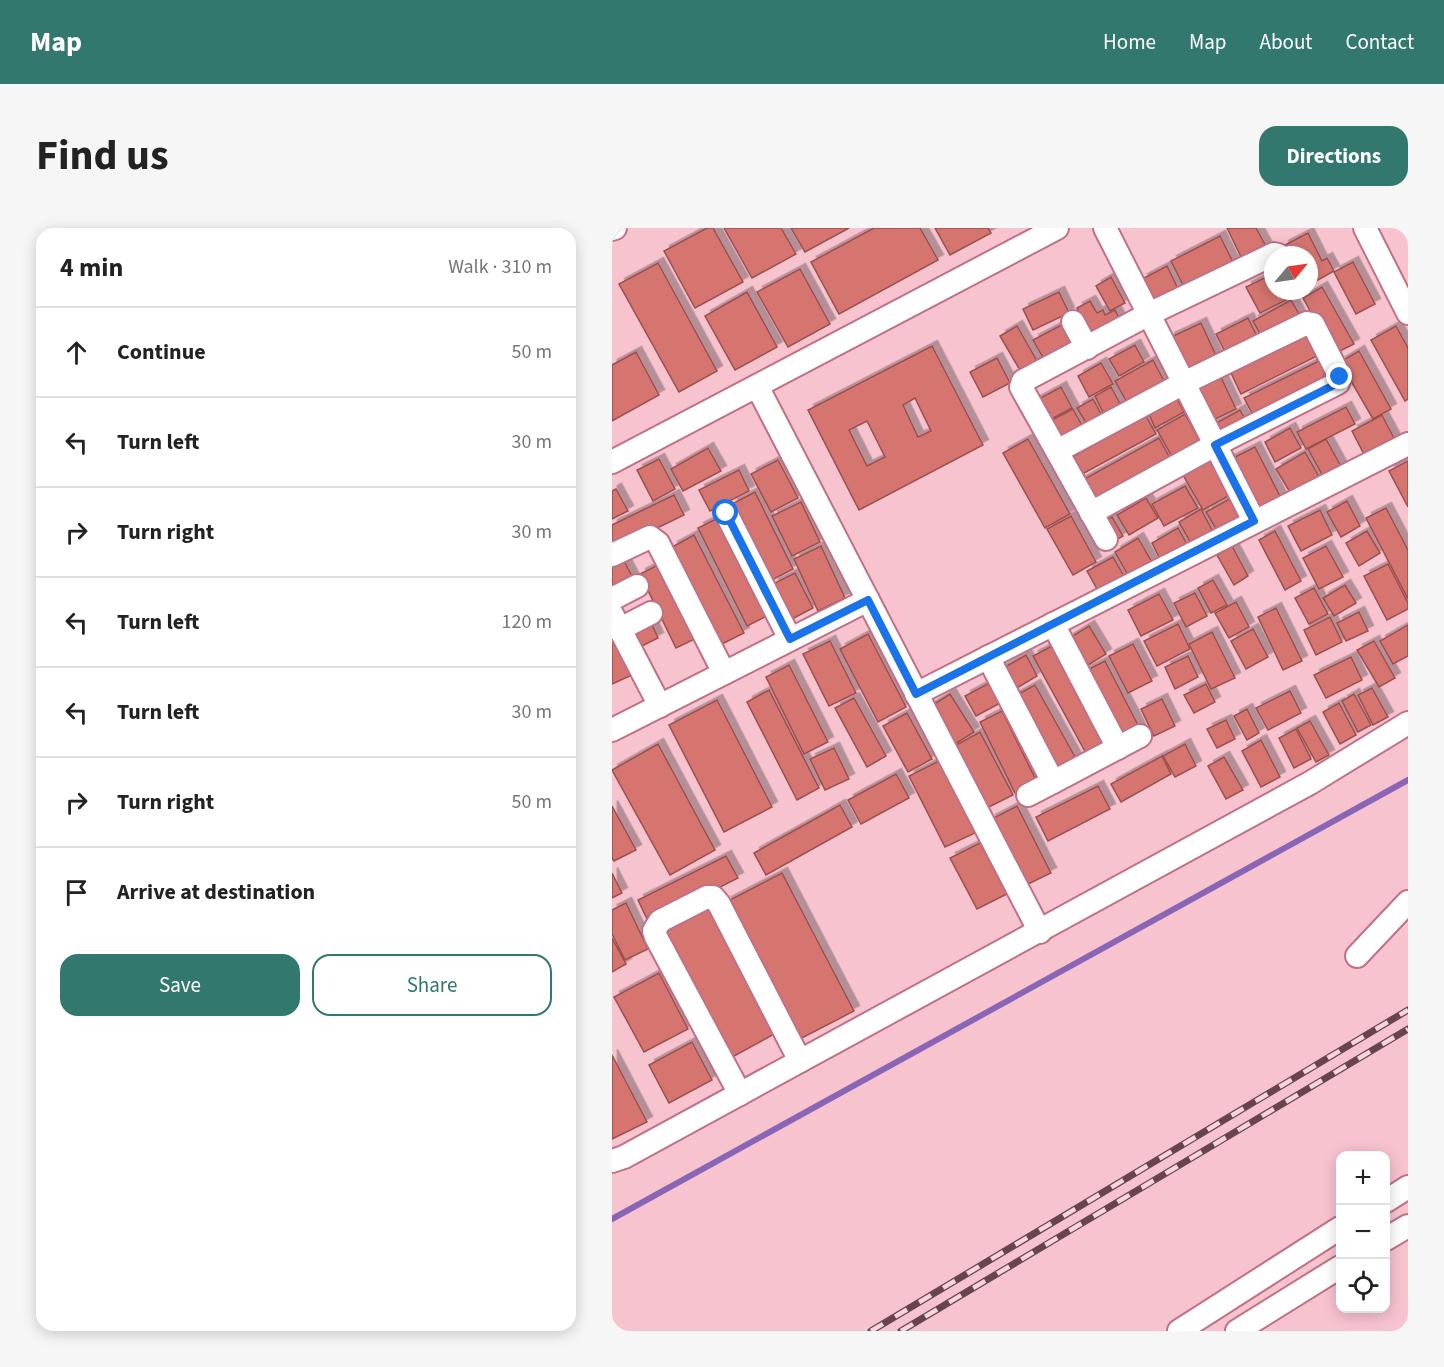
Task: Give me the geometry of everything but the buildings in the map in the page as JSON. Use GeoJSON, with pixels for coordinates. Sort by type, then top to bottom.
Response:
{"type":"FeatureCollection","features":[{"type":"Feature","properties":{"kind":"street"},"geometry":{"type":"LineString","coordinates":[[612,462],[1057,228]]}},
{"type":"Feature","properties":{"kind":"street"},"geometry":{"type":"LineString","coordinates":[[1105,228],[1254,521]]}},
{"type":"Feature","properties":{"kind":"street"},"geometry":{"type":"LineString","coordinates":[[1365,228],[1408,313]]}},
{"type":"Feature","properties":{"kind":"street"},"geometry":{"type":"LineString","coordinates":[[1106,539],[1021,387],[1023,381],[1149,314],[1264,259]]}},
{"type":"Feature","properties":{"kind":"street"},"geometry":{"type":"LineString","coordinates":[[1073,322],[1087,348]]}},
{"type":"Feature","properties":{"kind":"street"},"geometry":{"type":"LineString","coordinates":[[1057,451],[1184,383],[1307,323],[1313,324],[1340,377],[1338,383],[1215,445],[1091,513]]}},
{"type":"Feature","properties":{"kind":"street"},"geometry":{"type":"LineString","coordinates":[[757,386],[1040,932]]}},
{"type":"Feature","properties":{"kind":"street"},"geometry":{"type":"LineString","coordinates":[[916,694],[1408,444]]}},
{"type":"Feature","properties":{"kind":"street"},"geometry":{"type":"LineString","coordinates":[[726,513],[790,639]]}},
{"type":"Feature","properties":{"kind":"street"},"geometry":{"type":"LineString","coordinates":[[612,555],[650,537],[658,543],[723,673]]}},
{"type":"Feature","properties":{"kind":"street"},"geometry":{"type":"LineString","coordinates":[[612,599],[638,586]]}},
{"type":"Feature","properties":{"kind":"street"},"geometry":{"type":"LineString","coordinates":[[612,730],[868,600]]}},
{"type":"Feature","properties":{"kind":"street"},"geometry":{"type":"LineString","coordinates":[[651,613],[616,621],[660,706]]}},
{"type":"Feature","properties":{"kind":"street"},"geometry":{"type":"LineString","coordinates":[[1053,624],[1118,748]]}},
{"type":"Feature","properties":{"kind":"street"},"geometry":{"type":"LineString","coordinates":[[988,657],[1053,782]]}},
{"type":"Feature","properties":{"kind":"street"},"geometry":{"type":"LineString","coordinates":[[612,1161],[624,1157],[1040,932],[1310,783],[1408,723]]}},
{"type":"Feature","properties":{"kind":"street"},"geometry":{"type":"LineString","coordinates":[[1028,795],[1140,736]]}},
{"type":"Feature","properties":{"kind":"street"},"geometry":{"type":"LineString","coordinates":[[740,1094],[656,937],[654,931],[660,921],[707,897],[713,897],[719,904],[800,1061]]}},
{"type":"Feature","properties":{"kind":"street"},"geometry":{"type":"LineString","coordinates":[[1357,956],[1408,902]]}},
{"type":"Feature","properties":{"kind":"street"},"geometry":{"type":"LineString","coordinates":[[1390,1197],[1408,1186]]}},
{"type":"Feature","properties":{"kind":"street"},"geometry":{"type":"LineString","coordinates":[[1390,1237],[1408,1226]]}},
{"type":"Feature","properties":{"kind":"street"},"geometry":{"type":"LineString","coordinates":[[1179,1331],[1336,1231]]}},
{"type":"Feature","properties":{"kind":"street"},"geometry":{"type":"LineString","coordinates":[[1237,1331],[1336,1270]]}},
{"type":"Feature","properties":{"kind":"waterway"},"geometry":{"type":"LineString","coordinates":[[612,1219],[1408,780]]}},
{"type":"Feature","properties":{"kind":"railway"},"geometry":{"type":"LineString","coordinates":[[871,1331],[1408,1010]]}},
{"type":"Feature","properties":{"kind":"railway"},"geometry":{"type":"LineString","coordinates":[[901,1331],[1408,1029]]}},
{"type":"Feature","properties":{"kind":"route"},"geometry":{"type":"LineString","coordinates":[[726,513],[790,639],[868,600],[916,694],[1254,521],[1215,445],[1338,383],[1340,377]]}}]}
